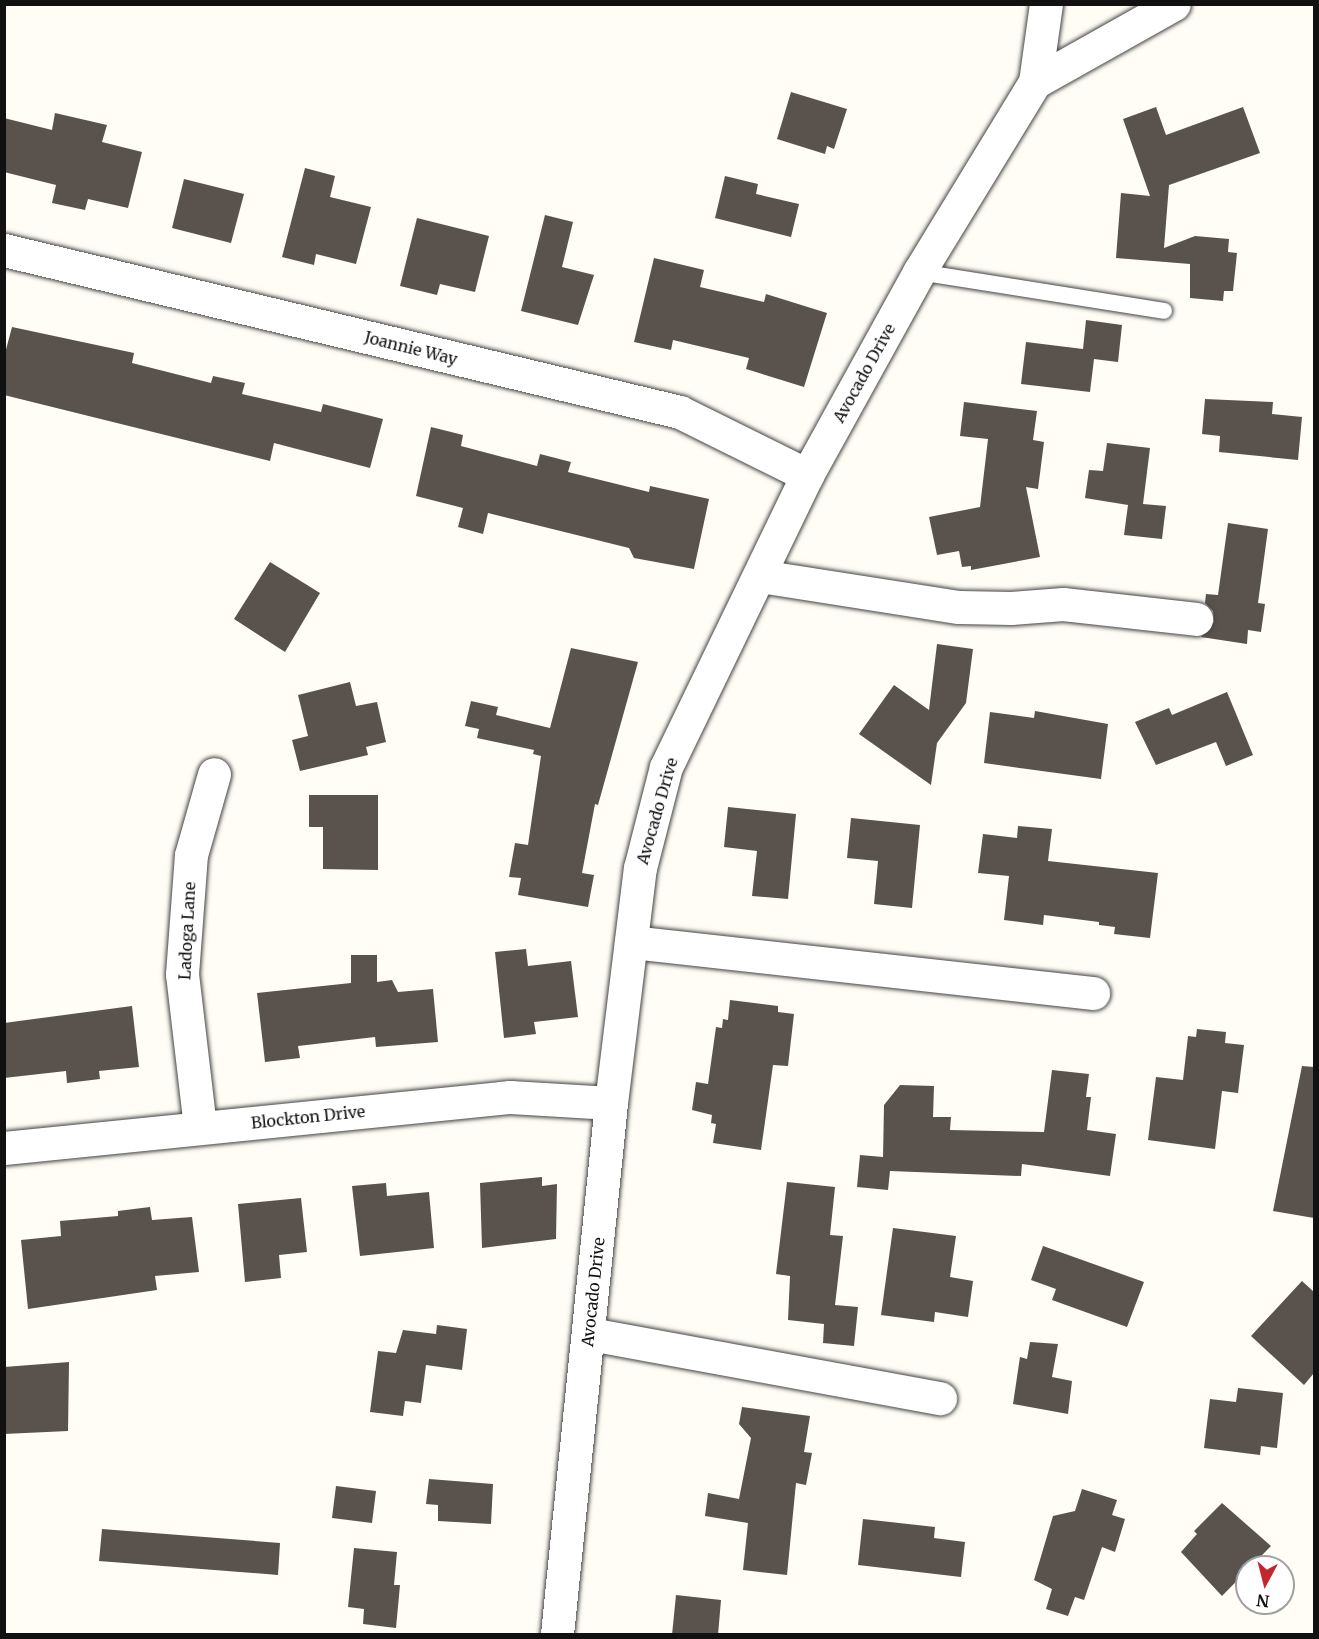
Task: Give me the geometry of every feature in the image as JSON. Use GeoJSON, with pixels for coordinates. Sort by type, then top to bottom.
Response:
{"type":"FeatureCollection","features":[{"type":"Feature","properties":{"kind":"street","name":"Avocado Drive"},"geometry":{"type":"LineString","coordinates":[[557,1635],[590,1334],[611,1103],[640,868],[666,767],[807,475],[920,272],[1035,82],[1046,4]]}},
{"type":"Feature","properties":{"kind":"street"},"geometry":{"type":"LineString","coordinates":[[1035,82],[1174,4]]}},
{"type":"Feature","properties":{"kind":"street","name":"Joannie Way"},"geometry":{"type":"LineString","coordinates":[[4,250],[680,412],[807,475]]}},
{"type":"Feature","properties":{"kind":"street"},"geometry":{"type":"LineString","coordinates":[[760,576],[959,607],[1011,608],[1063,604],[1196,619]]}},
{"type":"Feature","properties":{"kind":"street","name":"Ladoga Lane"},"geometry":{"type":"LineString","coordinates":[[200,1127],[183,974],[191,855],[214,774]]}},
{"type":"Feature","properties":{"kind":"street"},"geometry":{"type":"LineString","coordinates":[[631,942],[1094,993]]}},
{"type":"Feature","properties":{"kind":"street","name":"Blockton Drive"},"geometry":{"type":"LineString","coordinates":[[4,1148],[510,1096],[611,1103]]}},
{"type":"Feature","properties":{"kind":"street"},"geometry":{"type":"LineString","coordinates":[[590,1334],[940,1398]]}},
{"type":"Feature","properties":{"kind":"lane"},"geometry":{"type":"LineString","coordinates":[[920,272],[1164,311]]}},
{"type":"Feature","properties":{"kind":"building"},"geometry":{"type":"Polygon","coordinates":[[[791,92],[847,109],[834,149],[827,146],[825,154],[777,139],[791,92]]]}},
{"type":"Feature","properties":{"kind":"building"},"geometry":{"type":"Polygon","coordinates":[[[1156,107],[1166,135],[1243,107],[1260,153],[1169,185],[1164,248],[1195,236],[1229,239],[1228,252],[1237,253],[1233,291],[1224,291],[1223,301],[1190,298],[1190,264],[1116,258],[1121,193],[1150,196],[1123,119],[1156,107]]]}},
{"type":"Feature","properties":{"kind":"building"},"geometry":{"type":"Polygon","coordinates":[[[55,113],[107,125],[102,142],[142,152],[128,208],[88,199],[85,210],[52,203],[56,185],[4,172],[4,118],[52,130],[55,113]]]}},
{"type":"Feature","properties":{"kind":"building"},"geometry":{"type":"Polygon","coordinates":[[[305,168],[335,176],[330,197],[371,207],[356,264],[316,254],[314,265],[282,257],[305,168]]]}},
{"type":"Feature","properties":{"kind":"building"},"geometry":{"type":"Polygon","coordinates":[[[725,176],[758,184],[756,194],[799,204],[791,237],[715,218],[725,176]]]}},
{"type":"Feature","properties":{"kind":"building"},"geometry":{"type":"Polygon","coordinates":[[[184,179],[244,194],[231,243],[172,228],[184,179]]]}},
{"type":"Feature","properties":{"kind":"building"},"geometry":{"type":"Polygon","coordinates":[[[545,215],[573,222],[562,267],[594,275],[578,325],[521,311],[545,215]]]}},
{"type":"Feature","properties":{"kind":"building"},"geometry":{"type":"Polygon","coordinates":[[[417,218],[489,236],[475,292],[440,284],[437,295],[400,286],[417,218]]]}},
{"type":"Feature","properties":{"kind":"building"},"geometry":{"type":"Polygon","coordinates":[[[654,258],[704,270],[700,287],[764,302],[766,294],[827,313],[804,387],[746,369],[749,358],[673,340],[671,350],[634,342],[654,258]]]}},
{"type":"Feature","properties":{"kind":"building"},"geometry":{"type":"Polygon","coordinates":[[[1086,320],[1122,325],[1118,362],[1094,359],[1090,392],[1021,384],[1026,342],[1083,349],[1086,320]]]}},
{"type":"Feature","properties":{"kind":"building"},"geometry":{"type":"Polygon","coordinates":[[[12,327],[134,353],[132,363],[211,383],[213,376],[245,383],[242,394],[321,412],[323,404],[383,419],[370,468],[274,443],[270,461],[4,395],[4,357],[12,327]]]}},
{"type":"Feature","properties":{"kind":"building"},"geometry":{"type":"Polygon","coordinates":[[[1205,399],[1273,402],[1272,414],[1302,417],[1298,460],[1219,452],[1220,436],[1202,434],[1205,399]]]}},
{"type":"Feature","properties":{"kind":"building"},"geometry":{"type":"Polygon","coordinates":[[[964,402],[1037,411],[1033,440],[1044,442],[1038,489],[1026,487],[1040,557],[971,570],[971,566],[962,567],[959,551],[937,555],[929,517],[980,507],[988,439],[960,436],[964,402]]]}},
{"type":"Feature","properties":{"kind":"building"},"geometry":{"type":"Polygon","coordinates":[[[431,427],[463,435],[461,446],[537,466],[540,454],[571,462],[568,472],[649,492],[650,486],[709,499],[694,569],[634,558],[629,548],[488,513],[483,534],[458,527],[463,508],[416,496],[431,427]]]}},
{"type":"Feature","properties":{"kind":"building"},"geometry":{"type":"Polygon","coordinates":[[[1107,443],[1150,448],[1143,504],[1166,506],[1162,539],[1124,535],[1128,505],[1085,498],[1089,470],[1103,471],[1107,443]]]}},
{"type":"Feature","properties":{"kind":"building"},"geometry":{"type":"Polygon","coordinates":[[[1228,523],[1268,529],[1258,603],[1265,604],[1261,632],[1248,630],[1247,644],[1201,637],[1214,622],[1213,611],[1205,603],[1206,594],[1218,595],[1228,523]]]}},
{"type":"Feature","properties":{"kind":"building"},"geometry":{"type":"Polygon","coordinates":[[[270,562],[320,593],[285,652],[234,619],[270,562]]]}},
{"type":"Feature","properties":{"kind":"building"},"geometry":{"type":"Polygon","coordinates":[[[937,644],[973,649],[966,703],[937,743],[931,785],[859,734],[894,685],[929,710],[937,644]]]}},
{"type":"Feature","properties":{"kind":"building"},"geometry":{"type":"Polygon","coordinates":[[[571,648],[638,662],[598,805],[595,804],[582,873],[594,875],[588,907],[518,895],[521,878],[509,877],[515,843],[528,845],[541,756],[533,754],[534,750],[477,738],[479,729],[465,726],[471,701],[498,707],[496,715],[550,728],[571,648]]]}},
{"type":"Feature","properties":{"kind":"building"},"geometry":{"type":"Polygon","coordinates":[[[350,682],[356,706],[377,702],[386,742],[366,747],[368,755],[300,771],[292,740],[308,736],[298,695],[350,682]]]}},
{"type":"Feature","properties":{"kind":"building"},"geometry":{"type":"Polygon","coordinates":[[[1227,692],[1253,755],[1226,766],[1216,742],[1156,765],[1135,722],[1169,708],[1172,715],[1227,692]]]}},
{"type":"Feature","properties":{"kind":"building"},"geometry":{"type":"Polygon","coordinates":[[[1035,711],[1108,724],[1101,779],[984,763],[990,712],[1034,718],[1035,711]]]}},
{"type":"Feature","properties":{"kind":"building"},"geometry":{"type":"Polygon","coordinates":[[[309,795],[378,795],[378,870],[323,869],[323,827],[309,827],[309,795]]]}},
{"type":"Feature","properties":{"kind":"building"},"geometry":{"type":"Polygon","coordinates":[[[728,807],[796,814],[788,899],[752,896],[757,851],[724,847],[728,807]]]}},
{"type":"Feature","properties":{"kind":"building"},"geometry":{"type":"Polygon","coordinates":[[[851,818],[920,825],[912,908],[874,904],[878,861],[847,858],[851,818]]]}},
{"type":"Feature","properties":{"kind":"building"},"geometry":{"type":"Polygon","coordinates":[[[1018,826],[1052,829],[1048,861],[1158,873],[1150,938],[1114,934],[1115,927],[1099,925],[1099,922],[1044,915],[1043,925],[1004,920],[1009,876],[978,873],[983,834],[1017,838],[1018,826]]]}},
{"type":"Feature","properties":{"kind":"building"},"geometry":{"type":"Polygon","coordinates":[[[526,949],[528,966],[571,961],[578,1017],[534,1022],[536,1034],[504,1038],[495,952],[526,949]]]}},
{"type":"Feature","properties":{"kind":"building"},"geometry":{"type":"Polygon","coordinates":[[[351,955],[377,955],[377,982],[392,980],[398,992],[433,989],[438,1042],[376,1047],[375,1037],[298,1046],[300,1058],[265,1062],[257,993],[351,983],[351,955]]]}},
{"type":"Feature","properties":{"kind":"building"},"geometry":{"type":"Polygon","coordinates":[[[730,1000],[778,1006],[778,1012],[794,1014],[788,1066],[773,1065],[761,1150],[713,1143],[716,1124],[711,1123],[712,1115],[692,1110],[696,1082],[708,1084],[716,1027],[722,1028],[723,1019],[728,1020],[730,1000]]]}},
{"type":"Feature","properties":{"kind":"building"},"geometry":{"type":"Polygon","coordinates":[[[132,1006],[139,1067],[99,1071],[100,1079],[67,1083],[66,1071],[4,1078],[4,1023],[132,1006]]]}},
{"type":"Feature","properties":{"kind":"building"},"geometry":{"type":"Polygon","coordinates":[[[1197,1029],[1226,1032],[1225,1043],[1244,1045],[1238,1093],[1222,1091],[1215,1149],[1148,1140],[1156,1077],[1183,1080],[1188,1036],[1196,1037],[1197,1029]]]}},
{"type":"Feature","properties":{"kind":"building"},"geometry":{"type":"Polygon","coordinates":[[[1302,1066],[1314,1067],[1314,1218],[1273,1211],[1302,1066]]]}},
{"type":"Feature","properties":{"kind":"building"},"geometry":{"type":"Polygon","coordinates":[[[1052,1070],[1089,1074],[1086,1097],[1091,1097],[1087,1130],[1116,1134],[1110,1176],[1022,1164],[1021,1176],[890,1171],[888,1190],[857,1187],[860,1155],[883,1157],[884,1105],[900,1085],[934,1086],[933,1117],[951,1117],[950,1130],[1044,1132],[1052,1070]]]}},
{"type":"Feature","properties":{"kind":"building"},"geometry":{"type":"Polygon","coordinates":[[[542,1177],[542,1186],[557,1184],[556,1239],[482,1248],[480,1183],[542,1177]]]}},
{"type":"Feature","properties":{"kind":"building"},"geometry":{"type":"Polygon","coordinates":[[[787,1182],[835,1187],[830,1235],[843,1236],[835,1305],[858,1307],[854,1346],[823,1343],[824,1324],[788,1320],[790,1276],[776,1274],[787,1182]]]}},
{"type":"Feature","properties":{"kind":"building"},"geometry":{"type":"Polygon","coordinates":[[[386,1183],[387,1196],[429,1192],[434,1248],[360,1256],[352,1186],[386,1183]]]}},
{"type":"Feature","properties":{"kind":"building"},"geometry":{"type":"Polygon","coordinates":[[[301,1198],[307,1252],[279,1255],[281,1278],[245,1282],[238,1204],[301,1198]]]}},
{"type":"Feature","properties":{"kind":"building"},"geometry":{"type":"Polygon","coordinates":[[[150,1207],[152,1220],[192,1217],[199,1272],[155,1276],[157,1290],[28,1309],[21,1240],[61,1236],[60,1221],[118,1216],[118,1211],[150,1207]]]}},
{"type":"Feature","properties":{"kind":"building"},"geometry":{"type":"Polygon","coordinates":[[[893,1228],[956,1236],[950,1277],[973,1281],[968,1317],[935,1312],[934,1322],[881,1315],[893,1228]]]}},
{"type":"Feature","properties":{"kind":"building"},"geometry":{"type":"Polygon","coordinates":[[[1043,1246],[1144,1282],[1127,1327],[1052,1300],[1056,1289],[1031,1280],[1043,1246]]]}},
{"type":"Feature","properties":{"kind":"building"},"geometry":{"type":"Polygon","coordinates":[[[1302,1281],[1314,1292],[1314,1373],[1304,1385],[1251,1336],[1302,1281]]]}},
{"type":"Feature","properties":{"kind":"building"},"geometry":{"type":"Polygon","coordinates":[[[437,1325],[467,1329],[462,1370],[426,1365],[421,1403],[405,1401],[403,1416],[370,1412],[378,1351],[396,1353],[403,1330],[436,1334],[437,1325]]]}},
{"type":"Feature","properties":{"kind":"building"},"geometry":{"type":"Polygon","coordinates":[[[1030,1342],[1058,1344],[1052,1377],[1072,1381],[1068,1414],[1013,1404],[1020,1357],[1027,1359],[1030,1342]]]}},
{"type":"Feature","properties":{"kind":"building"},"geometry":{"type":"Polygon","coordinates":[[[69,1362],[68,1431],[4,1434],[4,1367],[69,1362]]]}},
{"type":"Feature","properties":{"kind":"building"},"geometry":{"type":"Polygon","coordinates":[[[1238,1388],[1283,1393],[1277,1448],[1261,1446],[1260,1455],[1204,1448],[1210,1399],[1236,1402],[1238,1388]]]}},
{"type":"Feature","properties":{"kind":"building"},"geometry":{"type":"Polygon","coordinates":[[[742,1407],[810,1416],[804,1452],[812,1453],[806,1485],[796,1483],[787,1575],[743,1570],[748,1523],[705,1516],[708,1493],[739,1499],[751,1438],[739,1424],[742,1407]]]}},
{"type":"Feature","properties":{"kind":"building"},"geometry":{"type":"Polygon","coordinates":[[[429,1479],[493,1484],[491,1524],[438,1521],[438,1505],[426,1504],[429,1479]]]}},
{"type":"Feature","properties":{"kind":"building"},"geometry":{"type":"Polygon","coordinates":[[[336,1486],[376,1491],[372,1523],[332,1518],[336,1486]]]}},
{"type":"Feature","properties":{"kind":"building"},"geometry":{"type":"Polygon","coordinates":[[[1082,1489],[1117,1500],[1112,1515],[1125,1519],[1115,1552],[1102,1547],[1084,1600],[1075,1597],[1068,1616],[1046,1609],[1052,1589],[1034,1580],[1053,1516],[1075,1511],[1082,1489]]]}},
{"type":"Feature","properties":{"kind":"building"},"geometry":{"type":"Polygon","coordinates":[[[1222,1503],[1271,1546],[1262,1555],[1235,1555],[1235,1583],[1222,1596],[1181,1552],[1197,1534],[1194,1531],[1222,1503]]]}},
{"type":"Feature","properties":{"kind":"building"},"geometry":{"type":"Polygon","coordinates":[[[863,1519],[935,1527],[934,1538],[965,1542],[961,1577],[858,1565],[863,1519]]]}},
{"type":"Feature","properties":{"kind":"building"},"geometry":{"type":"Polygon","coordinates":[[[102,1529],[280,1543],[278,1575],[99,1561],[102,1529]]]}},
{"type":"Feature","properties":{"kind":"building"},"geometry":{"type":"Polygon","coordinates":[[[354,1548],[397,1552],[394,1585],[400,1585],[396,1628],[363,1624],[364,1609],[348,1607],[354,1548]]]}},
{"type":"Feature","properties":{"kind":"building"},"geometry":{"type":"Polygon","coordinates":[[[676,1595],[721,1600],[718,1635],[672,1635],[676,1595]]]}}]}
